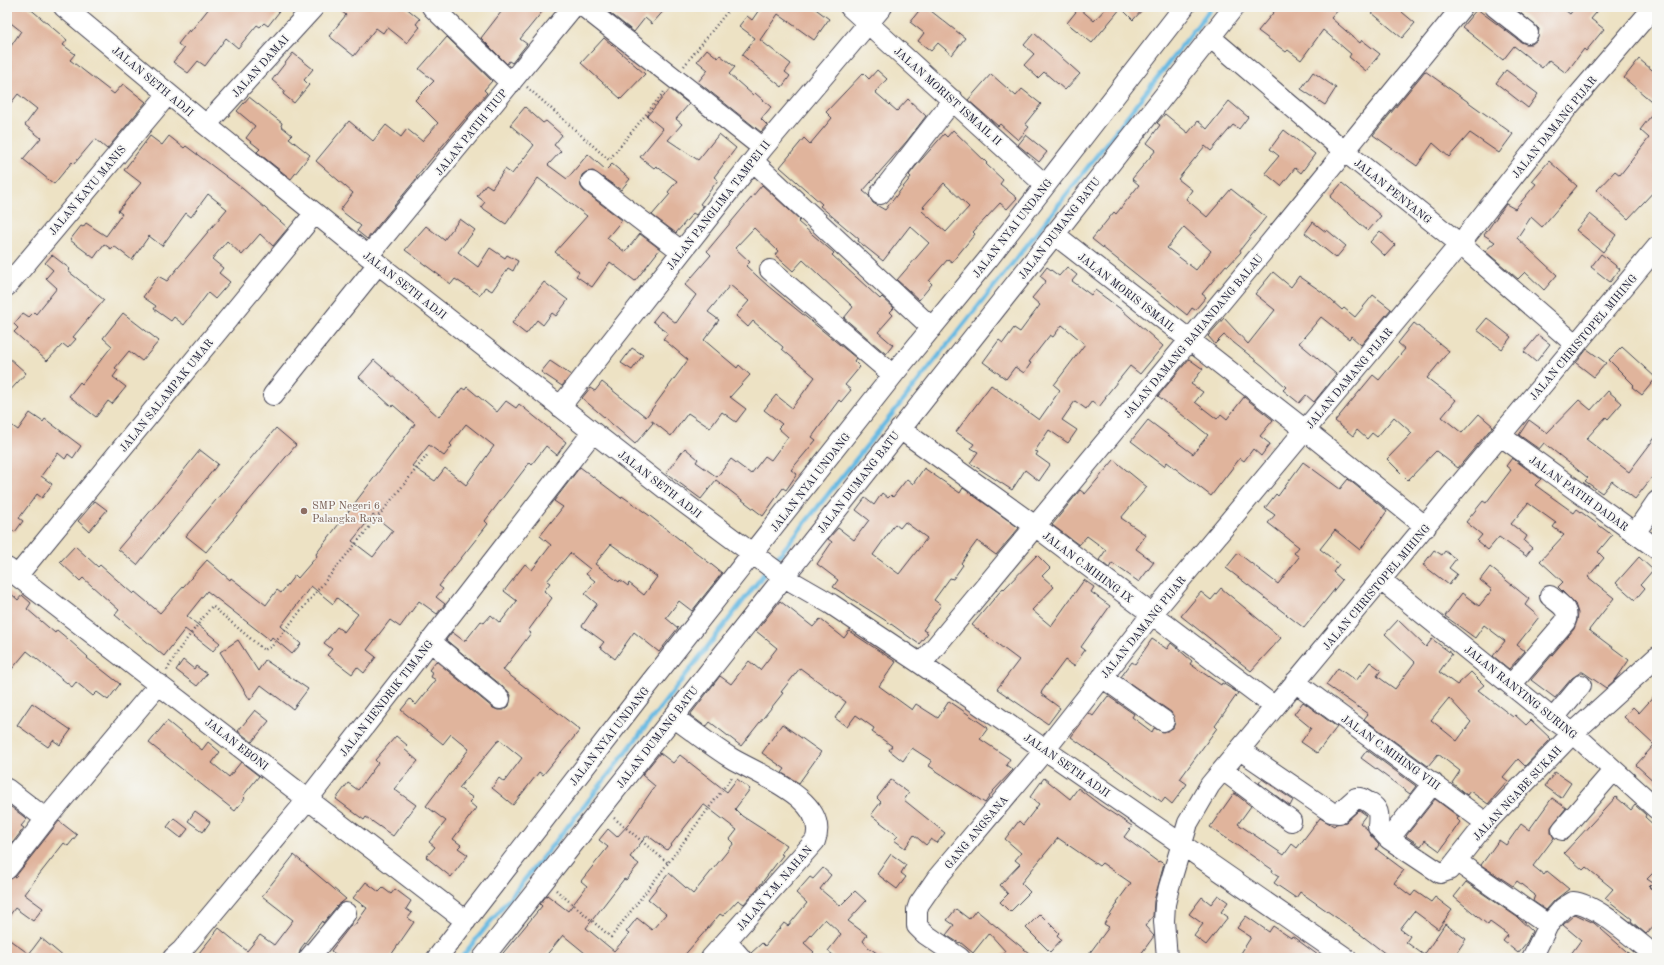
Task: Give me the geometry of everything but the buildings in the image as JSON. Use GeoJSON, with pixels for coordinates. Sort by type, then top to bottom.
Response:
{"type":"FeatureCollection","features":[{"type":"Feature","properties":{"kind":"street","name":"JALAN SETH ADJI"},"geometry":{"type":"LineString","coordinates":[[64,7],[315,214],[560,407],[755,556],[781,574],[831,604],[921,664],[1346,958]]}},
{"type":"Feature","properties":{"kind":"street","name":"JALAN DAMAI"},"geometry":{"type":"LineString","coordinates":[[206,125],[314,7]]}},
{"type":"Feature","properties":{"kind":"street"},"geometry":{"type":"LineString","coordinates":[[432,7],[513,80]]}},
{"type":"Feature","properties":{"kind":"street","name":"JALAN PATIH TIUP"},"geometry":{"type":"LineString","coordinates":[[273,395],[373,260],[513,80],[574,7]]}},
{"type":"Feature","properties":{"kind":"street"},"geometry":{"type":"LineString","coordinates":[[584,7],[676,78],[758,155],[932,328]]}},
{"type":"Feature","properties":{"kind":"street","name":"JALAN MORIST ISMAIL II"},"geometry":{"type":"LineString","coordinates":[[850,7],[1045,185]]}},
{"type":"Feature","properties":{"kind":"street","name":"JALAN PANGLIMA TAMPEI II"},"geometry":{"type":"LineString","coordinates":[[560,407],[681,251],[758,155],[882,7]]}},
{"type":"Feature","properties":{"kind":"street","name":"JALAN NYAI UNDANG"},"geometry":{"type":"LineString","coordinates":[[437,958],[642,693],[755,556],[893,375],[989,258],[1184,7]]}},
{"type":"Feature","properties":{"kind":"street","name":"JALAN DUMANG BATU"},"geometry":{"type":"LineString","coordinates":[[483,958],[673,717],[781,574],[900,429],[1234,7]]}},
{"type":"Feature","properties":{"kind":"street","name":"JALAN DAMANG BAHANDANG BALAU"},"geometry":{"type":"LineString","coordinates":[[921,664],[1189,341],[1462,7]]}},
{"type":"Feature","properties":{"kind":"street"},"geometry":{"type":"LineString","coordinates":[[1495,7],[1528,33]]}},
{"type":"Feature","properties":{"kind":"street","name":"JALAN DAMANG PIJAR"},"geometry":{"type":"LineString","coordinates":[[1045,750],[1152,614],[1460,244],[1568,107],[1650,12]]}},
{"type":"Feature","properties":{"kind":"street","name":"JALAN PENYANG"},"geometry":{"type":"LineString","coordinates":[[1210,37],[1344,151],[1460,244],[1576,345]]}},
{"type":"Feature","properties":{"kind":"street","name":"JALAN KAYU MANIS"},"geometry":{"type":"LineString","coordinates":[[7,286],[168,94]]}},
{"type":"Feature","properties":{"kind":"street"},"geometry":{"type":"LineString","coordinates":[[880,194],[953,100]]}},
{"type":"Feature","properties":{"kind":"street"},"geometry":{"type":"LineString","coordinates":[[591,182],[681,251]]}},
{"type":"Feature","properties":{"kind":"street","name":"JALAN SALAMPAK UMAR"},"geometry":{"type":"LineString","coordinates":[[12,572],[315,214]]}},
{"type":"Feature","properties":{"kind":"street","name":"JALAN MORIS ISMAIL"},"geometry":{"type":"LineString","coordinates":[[1054,234],[1189,341],[1305,430],[1426,527]]}},
{"type":"Feature","properties":{"kind":"street","name":"JALAN CHRISTOPEL MIHING"},"geometry":{"type":"LineString","coordinates":[[1167,958],[1165,904],[1181,843],[1188,823],[1200,801],[1223,770],[1295,682],[1426,527],[1657,247]]}},
{"type":"Feature","properties":{"kind":"street"},"geometry":{"type":"LineString","coordinates":[[770,270],[893,375]]}},
{"type":"Feature","properties":{"kind":"street","name":"JALAN C.MIHING IX"},"geometry":{"type":"LineString","coordinates":[[900,429],[1035,526],[1275,707]]}},
{"type":"Feature","properties":{"kind":"street","name":"JALAN HENDRIK TIMANG"},"geometry":{"type":"LineString","coordinates":[[182,955],[308,799],[593,432]]}},
{"type":"Feature","properties":{"kind":"street","name":"JALAN PATIH DADAR"},"geometry":{"type":"LineString","coordinates":[[1501,436],[1657,549]]}},
{"type":"Feature","properties":{"kind":"street"},"geometry":{"type":"LineString","coordinates":[[1635,533],[1657,501]]}},
{"type":"Feature","properties":{"kind":"street","name":"JALAN EBONI"},"geometry":{"type":"LineString","coordinates":[[12,572],[466,920]]}},
{"type":"Feature","properties":{"kind":"street","name":"JALAN RANYING SURING"},"geometry":{"type":"LineString","coordinates":[[1381,580],[1553,719],[1574,733],[1657,810]]}},
{"type":"Feature","properties":{"kind":"street"},"geometry":{"type":"LineString","coordinates":[[1511,685],[1565,622],[1568,616],[1567,610],[1550,596]]}},
{"type":"Feature","properties":{"kind":"street"},"geometry":{"type":"LineString","coordinates":[[430,641],[500,699]]}},
{"type":"Feature","properties":{"kind":"street","name":"JALAN NGABE SUKAH"},"geometry":{"type":"LineString","coordinates":[[1389,839],[1440,873],[1449,870],[1486,823],[1574,733],[1657,657]]}},
{"type":"Feature","properties":{"kind":"street"},"geometry":{"type":"LineString","coordinates":[[1102,677],[1164,720]]}},
{"type":"Feature","properties":{"kind":"street","name":"JALAN C.MIHING VIII"},"geometry":{"type":"LineString","coordinates":[[1295,682],[1486,823]]}},
{"type":"Feature","properties":{"kind":"street"},"geometry":{"type":"LineString","coordinates":[[7,869],[46,819],[159,684]]}},
{"type":"Feature","properties":{"kind":"street"},"geometry":{"type":"LineString","coordinates":[[1553,719],[1581,685]]}},
{"type":"Feature","properties":{"kind":"street","name":"JALAN Y.M. NAHAN"},"geometry":{"type":"LineString","coordinates":[[673,717],[730,758],[784,786],[800,799],[816,821],[818,835],[815,841],[727,942],[711,958]]}},
{"type":"Feature","properties":{"kind":"street","name":"GANG ANGSANA"},"geometry":{"type":"LineString","coordinates":[[960,958],[925,934],[917,926],[916,920],[919,904],[937,878],[1045,750]]}},
{"type":"Feature","properties":{"kind":"street"},"geometry":{"type":"LineString","coordinates":[[1240,750],[1331,812],[1339,813],[1356,798],[1376,806],[1379,812],[1378,827],[1389,839],[1433,783]]}},
{"type":"Feature","properties":{"kind":"street"},"geometry":{"type":"LineString","coordinates":[[1223,770],[1292,821]]}},
{"type":"Feature","properties":{"kind":"street"},"geometry":{"type":"LineString","coordinates":[[1562,830],[1614,770]]}},
{"type":"Feature","properties":{"kind":"street"},"geometry":{"type":"LineString","coordinates":[[7,789],[46,819]]}},
{"type":"Feature","properties":{"kind":"street"},"geometry":{"type":"LineString","coordinates":[[1456,861],[1548,926]]}},
{"type":"Feature","properties":{"kind":"street"},"geometry":{"type":"LineString","coordinates":[[1532,958],[1548,926],[1563,908],[1573,902],[1583,903],[1600,913],[1657,957]]}},
{"type":"Feature","properties":{"kind":"street"},"geometry":{"type":"LineString","coordinates":[[309,958],[346,913]]}},
{"type":"Feature","properties":{"kind":"street"},"geometry":{"type":"LineString","coordinates":[[727,942],[741,958]]}},
{"type":"Feature","properties":{"kind":"path"},"geometry":{"type":"LineString","coordinates":[[513,80],[609,160],[676,78],[731,7]]}},
{"type":"Feature","properties":{"kind":"path"},"geometry":{"type":"LineString","coordinates":[[159,684],[180,648],[212,606],[264,650],[272,646],[354,544],[371,527],[428,454]]}},
{"type":"Feature","properties":{"kind":"path"},"geometry":{"type":"LineString","coordinates":[[544,881],[611,937],[742,764]]}},
{"type":"Feature","properties":{"kind":"path"},"geometry":{"type":"LineString","coordinates":[[601,807],[668,862]]}},
{"type":"Feature","properties":{"kind":"waterway"},"geometry":{"type":"LineString","coordinates":[[773,563],[1028,244],[1212,7]]}},
{"type":"Feature","properties":{"kind":"waterway"},"geometry":{"type":"LineString","coordinates":[[461,958],[585,805],[767,570]]}},
{"type":"Feature","properties":{"kind":"place","name":"SMP Negeri 6 Palangka Raya"},"geometry":{"type":"Point","coordinates":[304,511]}}]}
